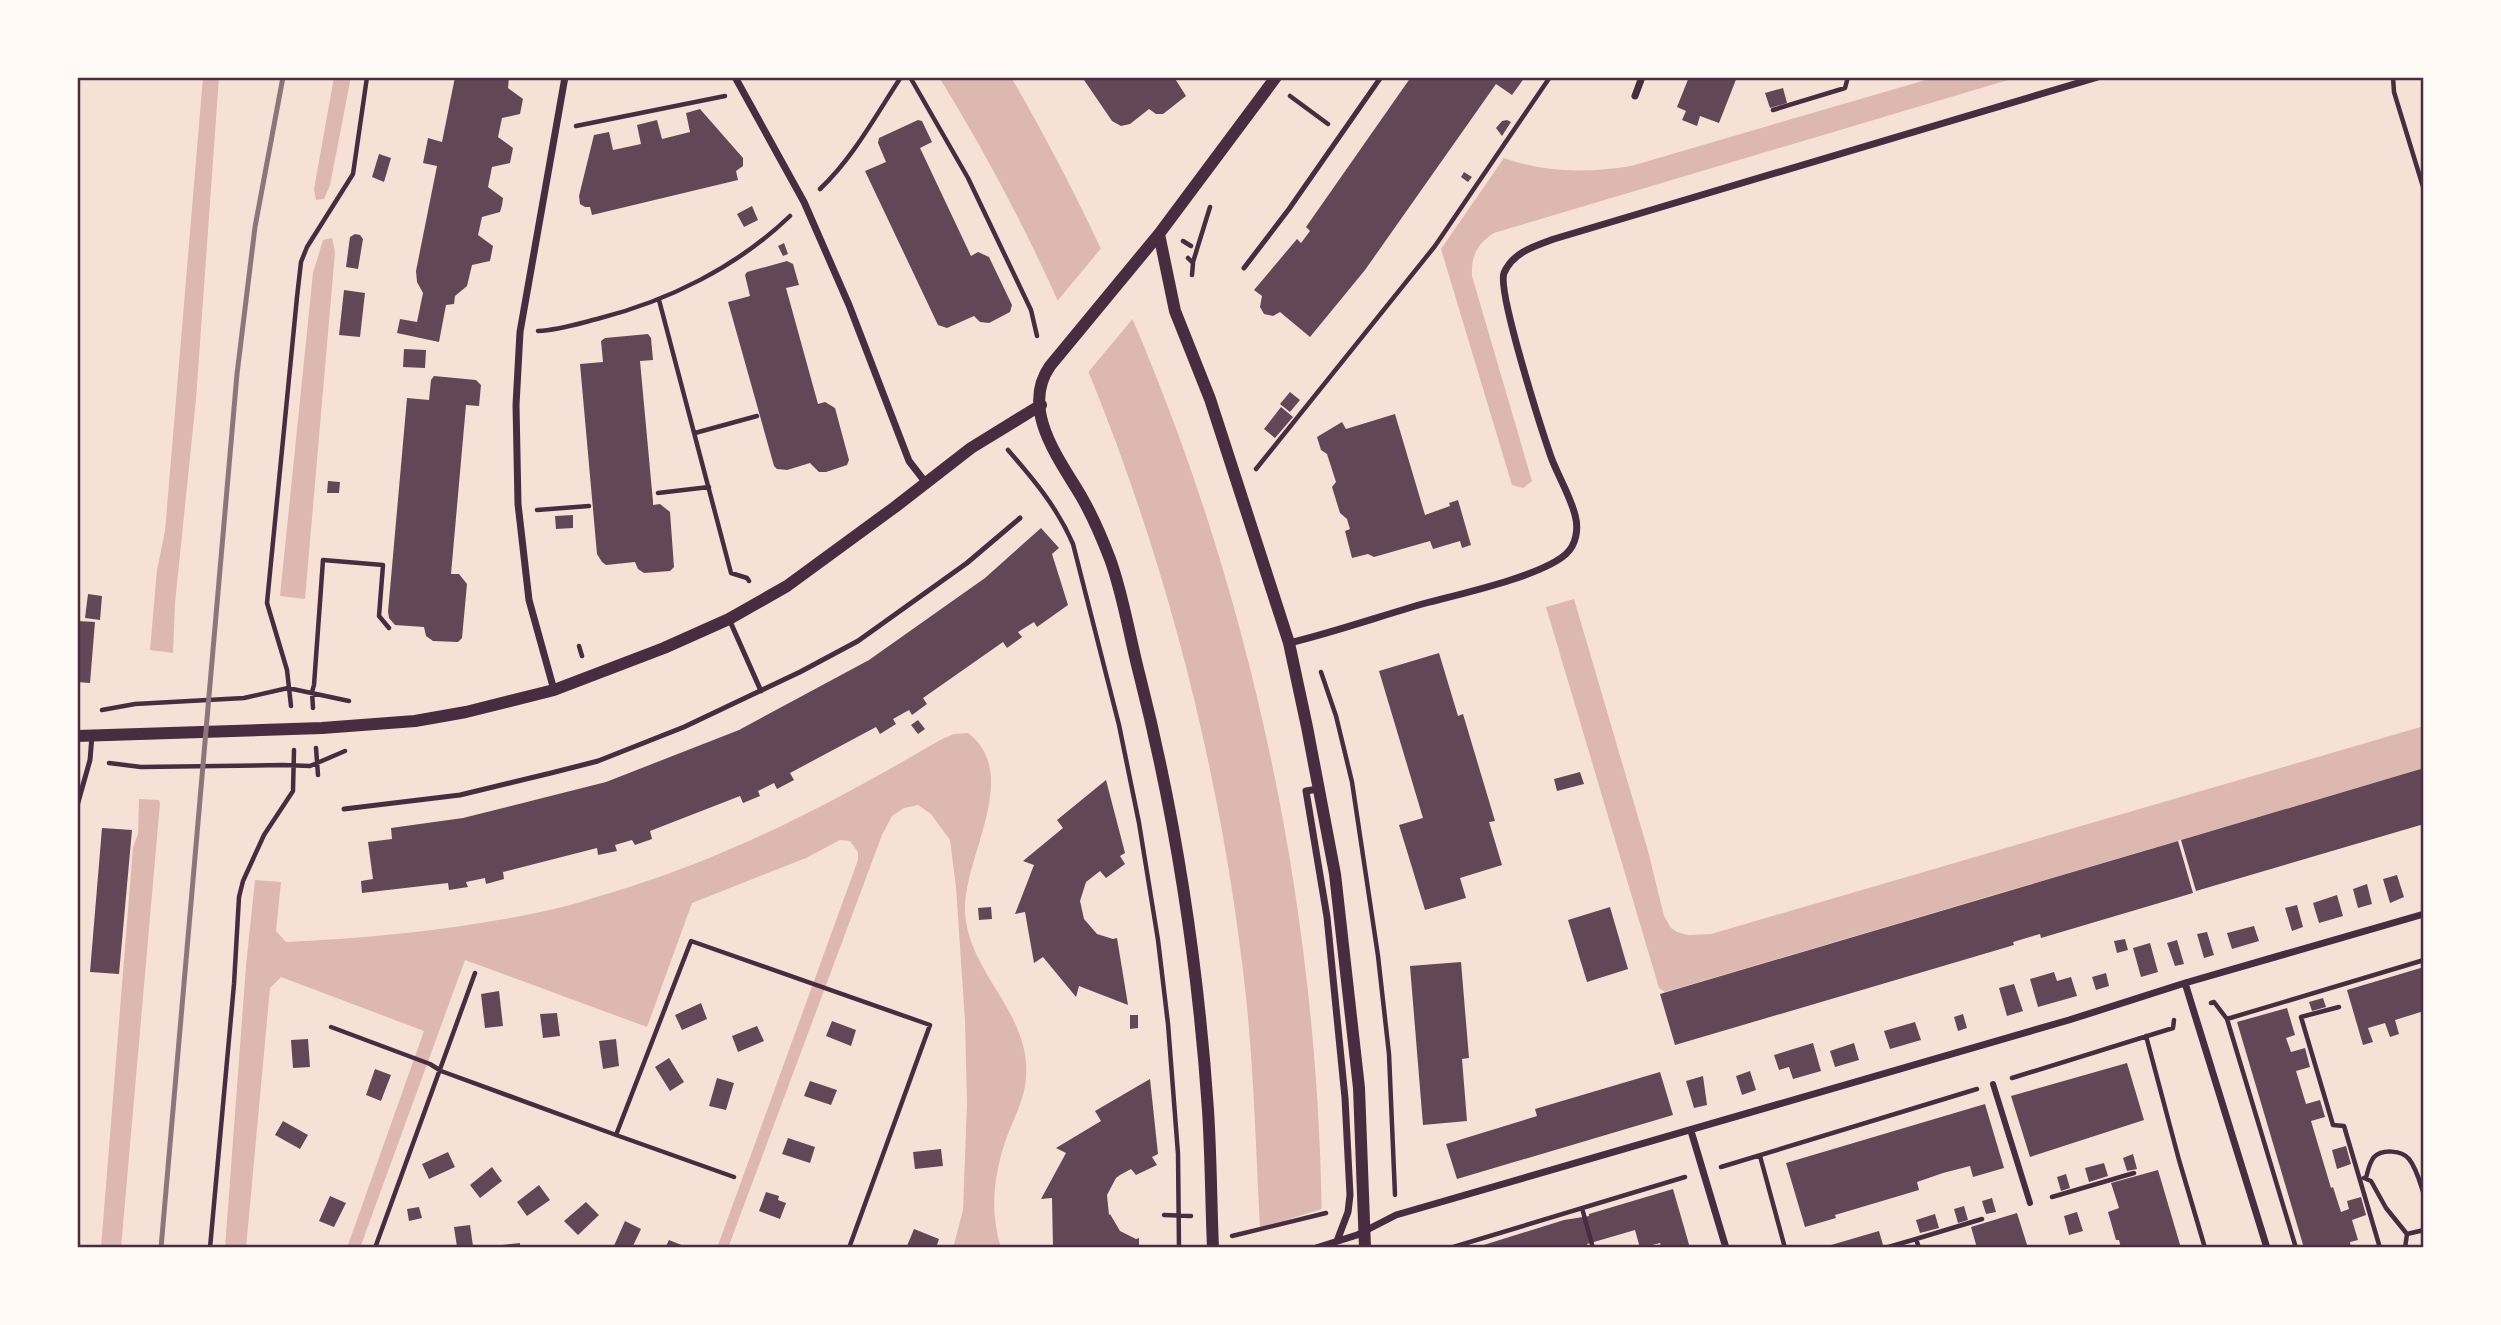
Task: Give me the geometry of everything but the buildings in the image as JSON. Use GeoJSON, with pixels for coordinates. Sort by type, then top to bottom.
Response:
{"type":"FeatureCollection","features":[{"type":"Feature","properties":{"kind":"street"},"geometry":{"type":"LineString","coordinates":[[554,690],[529,600],[519,512],[516,405],[520,332],[565,77]]}},
{"type":"Feature","properties":{"kind":"street"},"geometry":{"type":"LineString","coordinates":[[735,77],[804,202],[849,305],[909,461],[926,483]]}},
{"type":"Feature","properties":{"kind":"street"},"geometry":{"type":"LineString","coordinates":[[1635,96],[1642,77]]}},
{"type":"Feature","properties":{"kind":"street"},"geometry":{"type":"LineString","coordinates":[[1289,643],[1492,586],[1552,564],[1567,554],[1576,539],[1576,516],[1551,458],[1504,293],[1503,275],[1513,259],[1529,248],[1555,239],[2098,77]]}},
{"type":"Feature","properties":{"kind":"street"},"geometry":{"type":"LineString","coordinates":[[1213,1248],[1208,1111],[1196,980],[1172,823],[1151,720],[1110,560],[1082,499],[1048,440],[1041,405],[1042,380],[1056,358],[1159,234],[1272,79]]}},
{"type":"Feature","properties":{"kind":"street"},"geometry":{"type":"LineString","coordinates":[[1159,234],[1175,311],[1219,424],[1289,643],[1335,874],[1357,1074],[1365,1248]]}},
{"type":"Feature","properties":{"kind":"street"},"geometry":{"type":"LineString","coordinates":[[77,736],[292,729],[415,721],[466,712],[554,690],[729,620],[787,586],[971,448],[1041,405]]}},
{"type":"Feature","properties":{"kind":"street"},"geometry":{"type":"LineString","coordinates":[[1318,789],[1306,791],[1328,917],[1350,1184],[1348,1212],[1337,1241]]}},
{"type":"Feature","properties":{"kind":"street"},"geometry":{"type":"LineString","coordinates":[[1316,1248],[1366,1231],[1396,1215],[2424,914]]}},
{"type":"Feature","properties":{"kind":"street"},"geometry":{"type":"LineString","coordinates":[[2185,983],[2267,1248]]}},
{"type":"Feature","properties":{"kind":"street"},"geometry":{"type":"LineString","coordinates":[[1993,1084],[2030,1203]]}},
{"type":"Feature","properties":{"kind":"street"},"geometry":{"type":"LineString","coordinates":[[1691,1130],[1726,1248]]}},
{"type":"Feature","properties":{"kind":"lane"},"geometry":{"type":"LineString","coordinates":[[1244,268],[1343,134],[1381,77]]}},
{"type":"Feature","properties":{"kind":"lane"},"geometry":{"type":"LineString","coordinates":[[344,809],[460,794],[598,761],[684,727],[858,641],[967,564],[1020,518]]}},
{"type":"Feature","properties":{"kind":"lane"},"geometry":{"type":"LineString","coordinates":[[729,620],[761,691]]}},
{"type":"Feature","properties":{"kind":"lane"},"geometry":{"type":"LineString","coordinates":[[77,806],[90,760],[92,736]]}},
{"type":"Feature","properties":{"kind":"lane"},"geometry":{"type":"LineString","coordinates":[[77,830],[77,835]]}},
{"type":"Feature","properties":{"kind":"path"},"geometry":{"type":"LineString","coordinates":[[210,1248],[234,984],[239,897],[243,881],[264,835],[293,791],[295,766],[287,670],[267,603],[301,262],[307,247],[353,174],[366,77]]}},
{"type":"Feature","properties":{"kind":"path"},"geometry":{"type":"LineString","coordinates":[[520,332],[558,330],[625,312],[659,300],[702,279],[745,253],[823,187],[886,103],[901,77]]}},
{"type":"Feature","properties":{"kind":"path"},"geometry":{"type":"LineString","coordinates":[[910,77],[968,178],[1031,310],[1037,336]]}},
{"type":"Feature","properties":{"kind":"path"},"geometry":{"type":"LineString","coordinates":[[1255,470],[1435,246],[1550,77]]}},
{"type":"Feature","properties":{"kind":"path"},"geometry":{"type":"LineString","coordinates":[[1773,110],[1845,88],[1848,77]]}},
{"type":"Feature","properties":{"kind":"path"},"geometry":{"type":"LineString","coordinates":[[2393,77],[2394,92],[2424,190]]}},
{"type":"Feature","properties":{"kind":"path"},"geometry":{"type":"LineString","coordinates":[[1272,79],[1343,134]]}},
{"type":"Feature","properties":{"kind":"path"},"geometry":{"type":"LineString","coordinates":[[556,130],[743,92]]}},
{"type":"Feature","properties":{"kind":"path"},"geometry":{"type":"LineString","coordinates":[[1193,263],[1212,200]]}},
{"type":"Feature","properties":{"kind":"path"},"geometry":{"type":"LineString","coordinates":[[659,300],[731,573],[747,578],[761,601]]}},
{"type":"Feature","properties":{"kind":"path"},"geometry":{"type":"LineString","coordinates":[[695,433],[757,416]]}},
{"type":"Feature","properties":{"kind":"path"},"geometry":{"type":"LineString","coordinates":[[994,433],[1046,494],[1061,517],[1073,544],[1119,725],[1139,823],[1168,1024],[1178,1154],[1179,1248]]}},
{"type":"Feature","properties":{"kind":"path"},"geometry":{"type":"LineString","coordinates":[[658,493],[709,487]]}},
{"type":"Feature","properties":{"kind":"path"},"geometry":{"type":"LineString","coordinates":[[519,512],[589,506]]}},
{"type":"Feature","properties":{"kind":"path"},"geometry":{"type":"LineString","coordinates":[[314,685],[323,560],[383,565],[379,616],[389,628]]}},
{"type":"Feature","properties":{"kind":"path"},"geometry":{"type":"LineString","coordinates":[[100,710],[135,704],[244,698],[288,688],[312,692]]}},
{"type":"Feature","properties":{"kind":"path"},"geometry":{"type":"LineString","coordinates":[[141,767],[317,764]]}},
{"type":"Feature","properties":{"kind":"path"},"geometry":{"type":"LineString","coordinates":[[616,1135],[691,941],[930,1024],[849,1248]]}},
{"type":"Feature","properties":{"kind":"path"},"geometry":{"type":"LineString","coordinates":[[2227,1018],[2424,960]]}},
{"type":"Feature","properties":{"kind":"path"},"geometry":{"type":"LineString","coordinates":[[376,1248],[475,973]]}},
{"type":"Feature","properties":{"kind":"path"},"geometry":{"type":"LineString","coordinates":[[1450,1248],[2146,1037],[2173,1028],[2175,1014],[2214,1002],[2227,1018],[2296,1248]]}},
{"type":"Feature","properties":{"kind":"path"},"geometry":{"type":"LineString","coordinates":[[2339,1007],[2301,1017],[2333,1125],[2344,1126],[2380,1248]]}},
{"type":"Feature","properties":{"kind":"path"},"geometry":{"type":"LineString","coordinates":[[331,1027],[430,1064],[441,1071],[734,1177]]}},
{"type":"Feature","properties":{"kind":"path"},"geometry":{"type":"LineString","coordinates":[[2146,1037],[2205,1248]]}},
{"type":"Feature","properties":{"kind":"path"},"geometry":{"type":"LineString","coordinates":[[2366,1178],[2373,1158],[2386,1152],[2397,1152],[2408,1156],[2424,1195]]}},
{"type":"Feature","properties":{"kind":"path"},"geometry":{"type":"LineString","coordinates":[[1760,1156],[1785,1248]]}},
{"type":"Feature","properties":{"kind":"path"},"geometry":{"type":"LineString","coordinates":[[2052,1197],[2134,1174]]}},
{"type":"Feature","properties":{"kind":"path"},"geometry":{"type":"LineString","coordinates":[[2359,1177],[2366,1178],[2376,1188],[2399,1227],[2407,1234]]}},
{"type":"Feature","properties":{"kind":"path"},"geometry":{"type":"LineString","coordinates":[[1582,1208],[1593,1248]]}},
{"type":"Feature","properties":{"kind":"path"},"geometry":{"type":"LineString","coordinates":[[1230,1237],[1328,1213]]}},
{"type":"Feature","properties":{"kind":"path"},"geometry":{"type":"LineString","coordinates":[[1885,1248],[1982,1219]]}},
{"type":"Feature","properties":{"kind":"path"},"geometry":{"type":"LineString","coordinates":[[2407,1234],[2424,1230]]}},
{"type":"Feature","properties":{"kind":"path"},"geometry":{"type":"LineString","coordinates":[[2405,1248],[2407,1234]]}},
{"type":"Feature","properties":{"kind":"path"},"geometry":{"type":"LineString","coordinates":[[1916,1239],[1919,1248]]}},
{"type":"Feature","properties":{"kind":"shaded area"},"geometry":{"type":"Polygon","coordinates":[[[203,77],[219,77],[196,399],[175,603],[173,653],[150,650],[157,570],[165,531],[203,77]]]}},
{"type":"Feature","properties":{"kind":"shaded area"},"geometry":{"type":"Polygon","coordinates":[[[334,77],[351,77],[330,185],[324,199],[316,200],[314,189],[334,77]]]}},
{"type":"Feature","properties":{"kind":"shaded area"},"geometry":{"type":"Polygon","coordinates":[[[939,77],[1011,77],[1083,212],[1146,351],[1199,495],[1243,642],[1278,792],[1302,943],[1317,1096],[1322,1248],[1260,1228],[1249,1026],[1230,877],[1207,757],[1178,638],[1143,520],[1101,404],[1053,291],[999,182],[939,77]]]}},
{"type":"Feature","properties":{"kind":"shaded area"},"geometry":{"type":"Polygon","coordinates":[[[1936,77],[2018,77],[1494,233],[1483,242],[1474,257],[1472,276],[1532,481],[1523,488],[1512,485],[1441,249],[1504,158],[1551,169],[1599,170],[1631,166],[1936,77]]]}},
{"type":"Feature","properties":{"kind":"shaded area"},"geometry":{"type":"Polygon","coordinates":[[[332,238],[335,252],[305,599],[280,596],[313,273],[323,240],[332,238]]]}},
{"type":"Feature","properties":{"kind":"shaded area"},"geometry":{"type":"Polygon","coordinates":[[[1574,599],[1648,851],[1664,916],[1671,928],[1688,935],[1711,934],[2424,726],[2424,768],[1665,992],[1659,988],[1546,607],[1574,599]]]}},
{"type":"Feature","properties":{"kind":"shaded area"},"geometry":{"type":"Polygon","coordinates":[[[968,733],[984,751],[990,771],[990,794],[967,891],[965,913],[976,953],[1015,1024],[1026,1063],[1024,1092],[1003,1148],[996,1176],[994,1205],[1001,1248],[953,1248],[963,1210],[967,1103],[965,1021],[956,887],[950,840],[931,814],[918,805],[904,808],[892,816],[882,835],[728,1248],[717,1248],[858,860],[858,852],[850,841],[840,840],[806,858],[692,903],[647,1027],[465,960],[360,1248],[347,1248],[424,1031],[281,977],[270,988],[246,1248],[225,1248],[255,880],[281,882],[276,931],[286,942],[421,932],[521,916],[582,901],[698,863],[821,806],[942,739],[954,734],[968,733]]]}},
{"type":"Feature","properties":{"kind":"shaded area"},"geometry":{"type":"Polygon","coordinates":[[[139,799],[159,800],[160,803],[121,1248],[101,1248],[133,847],[138,834],[139,799]]]}},
{"type":"Feature","properties":{"kind":"pier"},"geometry":{"type":"Polygon","coordinates":[[[1103,246],[1135,316],[1085,376],[1054,305],[1103,246]]]}},
{"type":"Feature","properties":{"kind":"pier"},"geometry":{"type":"Polygon","coordinates":[[[1325,1208],[1325,1248],[1257,1248],[1257,1229],[1325,1208]]]}},
{"type":"Feature","properties":{"kind":"railway"},"geometry":{"type":"LineString","coordinates":[[161,1248],[237,374],[255,227],[283,77]]}}]}
